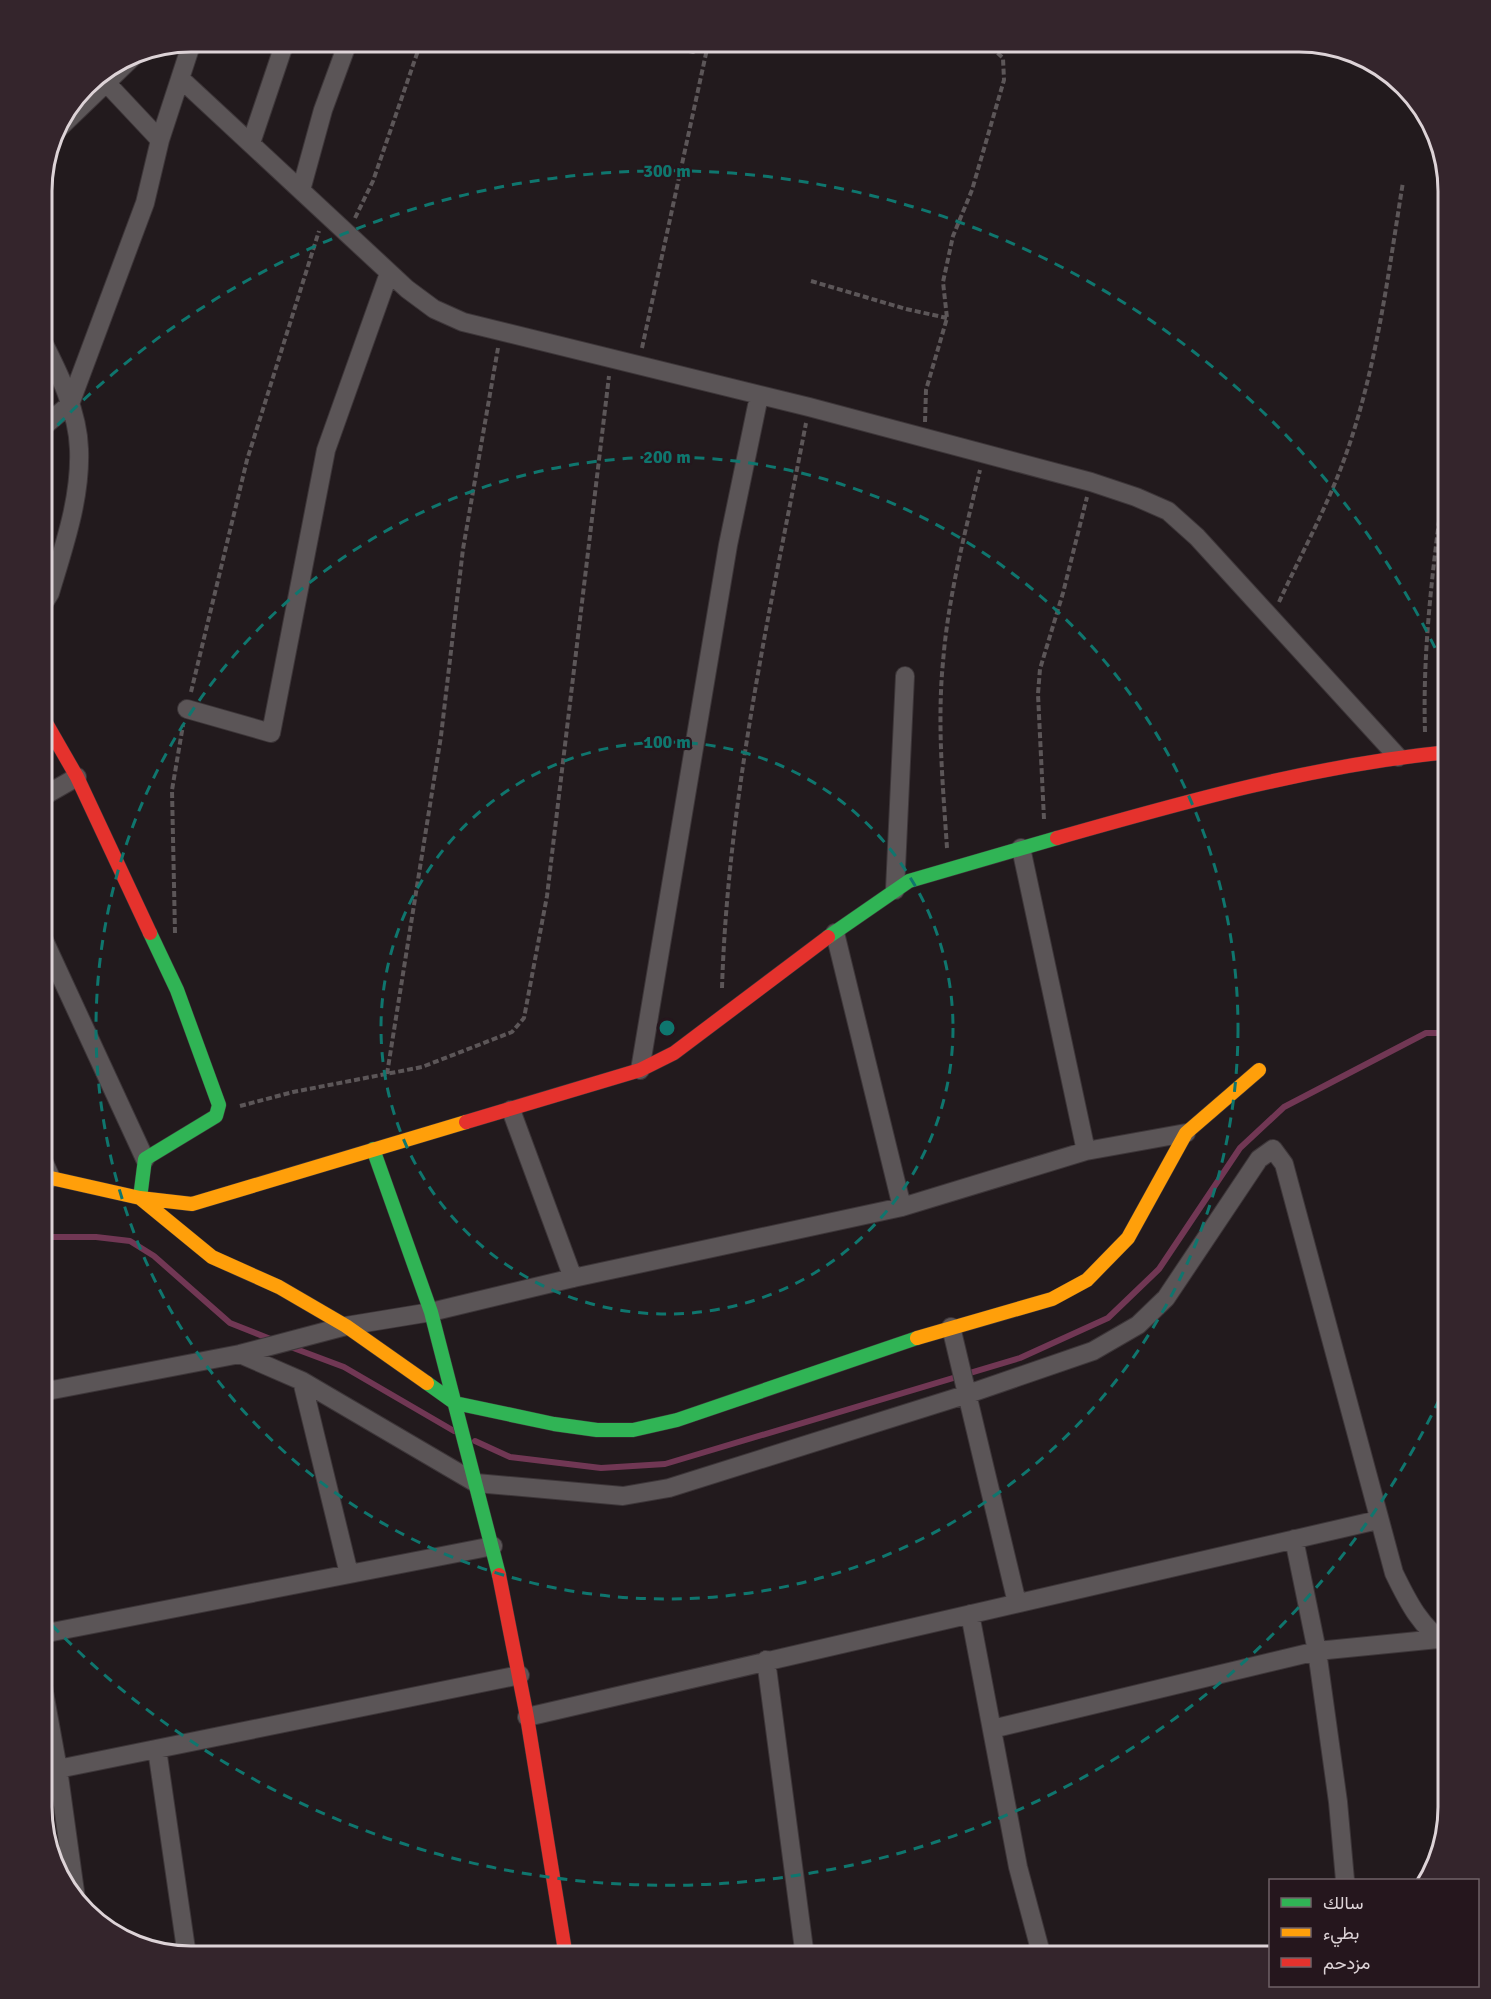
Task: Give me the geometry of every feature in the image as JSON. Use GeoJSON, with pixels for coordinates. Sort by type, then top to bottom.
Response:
{"type":"FeatureCollection","features":[{"type":"Feature","properties":{"kind":"street"},"geometry":{"type":"LineString","coordinates":[[53,419],[70,404],[145,203],[160,140],[189,53]]}},
{"type":"Feature","properties":{"kind":"street"},"geometry":{"type":"LineString","coordinates":[[251,144],[281,53]]}},
{"type":"Feature","properties":{"kind":"street"},"geometry":{"type":"LineString","coordinates":[[301,190],[323,110],[344,53]]}},
{"type":"Feature","properties":{"kind":"street"},"geometry":{"type":"LineString","coordinates":[[181,79],[389,273],[434,309],[463,322],[638,367],[809,407],[984,453],[1091,482],[1136,497],[1168,511],[1197,537],[1398,758]]}},
{"type":"Feature","properties":{"kind":"street"},"geometry":{"type":"LineString","coordinates":[[105,82],[160,140]]}},
{"type":"Feature","properties":{"kind":"street"},"geometry":{"type":"LineString","coordinates":[[187,709],[271,733],[326,450],[389,273]]}},
{"type":"Feature","properties":{"kind":"street"},"geometry":{"type":"LineString","coordinates":[[53,365],[70,404],[80,447],[76,500],[53,579]]}},
{"type":"Feature","properties":{"kind":"street"},"geometry":{"type":"LineString","coordinates":[[640,1070],[728,545],[759,396]]}},
{"type":"Feature","properties":{"kind":"street"},"geometry":{"type":"LineString","coordinates":[[895,890],[905,676]]}},
{"type":"Feature","properties":{"kind":"street"},"geometry":{"type":"LineString","coordinates":[[53,735],[77,777],[177,990],[219,1112],[145,1159]]}},
{"type":"Feature","properties":{"kind":"street"},"geometry":{"type":"LineString","coordinates":[[52,1179],[140,1198],[192,1204],[510,1110],[640,1070],[674,1053],[909,881],[1045,841],[1283,777],[1438,753]]}},
{"type":"Feature","properties":{"kind":"street"},"geometry":{"type":"LineString","coordinates":[[53,791],[77,777]]}},
{"type":"Feature","properties":{"kind":"street"},"geometry":{"type":"LineString","coordinates":[[1021,848],[1086,1151]]}},
{"type":"Feature","properties":{"kind":"street"},"geometry":{"type":"LineString","coordinates":[[835,933],[902,1207]]}},
{"type":"Feature","properties":{"kind":"street"},"geometry":{"type":"LineString","coordinates":[[53,959],[145,1159],[140,1198]]}},
{"type":"Feature","properties":{"kind":"street"},"geometry":{"type":"LineString","coordinates":[[140,1198],[212,1257],[279,1287],[346,1326],[455,1402],[554,1424],[597,1430],[633,1430],[677,1420],[951,1327],[1052,1299],[1086,1280],[1128,1238],[1186,1133],[1259,1070]]}},
{"type":"Feature","properties":{"kind":"street"},"geometry":{"type":"LineString","coordinates":[[510,1110],[573,1278]]}},
{"type":"Feature","properties":{"kind":"street"},"geometry":{"type":"LineString","coordinates":[[52,1390],[240,1354],[346,1326],[431,1312],[573,1278],[902,1207],[1086,1151],[1186,1133]]}},
{"type":"Feature","properties":{"kind":"street"},"geometry":{"type":"LineString","coordinates":[[373,1149],[431,1312],[493,1546],[520,1675],[564,1946]]}},
{"type":"Feature","properties":{"kind":"street"},"geometry":{"type":"LineString","coordinates":[[240,1354],[302,1381],[474,1475],[623,1496],[669,1488],[1093,1351],[1138,1325],[1167,1298],[1258,1159],[1274,1149],[1284,1164],[1394,1573],[1410,1606],[1438,1636]]}},
{"type":"Feature","properties":{"kind":"street"},"geometry":{"type":"LineString","coordinates":[[951,1327],[1017,1603]]}},
{"type":"Feature","properties":{"kind":"street"},"geometry":{"type":"LineString","coordinates":[[302,1381],[349,1574]]}},
{"type":"Feature","properties":{"kind":"street"},"geometry":{"type":"LineString","coordinates":[[527,1717],[1378,1520]]}},
{"type":"Feature","properties":{"kind":"street"},"geometry":{"type":"LineString","coordinates":[[1294,1539],[1317,1651],[1338,1802],[1345,1879]]}},
{"type":"Feature","properties":{"kind":"street"},"geometry":{"type":"LineString","coordinates":[[52,1632],[493,1546]]}},
{"type":"Feature","properties":{"kind":"street"},"geometry":{"type":"LineString","coordinates":[[970,1614],[1018,1867],[1039,1946]]}},
{"type":"Feature","properties":{"kind":"street"},"geometry":{"type":"LineString","coordinates":[[992,1730],[1317,1651],[1438,1643]]}},
{"type":"Feature","properties":{"kind":"street"},"geometry":{"type":"LineString","coordinates":[[766,1660],[804,1946]]}},
{"type":"Feature","properties":{"kind":"street"},"geometry":{"type":"LineString","coordinates":[[58,1768],[520,1675]]}},
{"type":"Feature","properties":{"kind":"street"},"geometry":{"type":"LineString","coordinates":[[52,1736],[73,1880]]}},
{"type":"Feature","properties":{"kind":"street"},"geometry":{"type":"LineString","coordinates":[[157,1749],[186,1946]]}},
{"type":"Feature","properties":{"kind":"path"},"geometry":{"type":"LineString","coordinates":[[347,234],[373,181],[417,53]]}},
{"type":"Feature","properties":{"kind":"path"},"geometry":{"type":"LineString","coordinates":[[638,367],[706,53]]}},
{"type":"Feature","properties":{"kind":"path"},"geometry":{"type":"LineString","coordinates":[[924,438],[926,390],[947,318],[943,282],[953,236],[972,190],[1004,80],[1003,58],[997,53]]}},
{"type":"Feature","properties":{"kind":"path"},"geometry":{"type":"LineString","coordinates":[[1271,619],[1338,476],[1359,410],[1380,325],[1403,182]]}},
{"type":"Feature","properties":{"kind":"path"},"geometry":{"type":"LineString","coordinates":[[176,944],[172,790],[187,709],[248,460],[325,213]]}},
{"type":"Feature","properties":{"kind":"path"},"geometry":{"type":"LineString","coordinates":[[811,281],[906,309],[947,318]]}},
{"type":"Feature","properties":{"kind":"path"},"geometry":{"type":"LineString","coordinates":[[387,1074],[441,736],[463,549],[501,332]]}},
{"type":"Feature","properties":{"kind":"path"},"geometry":{"type":"LineString","coordinates":[[219,1112],[293,1092],[422,1067],[512,1032],[524,1018],[547,896],[611,360]]}},
{"type":"Feature","properties":{"kind":"path"},"geometry":{"type":"LineString","coordinates":[[720,1018],[724,917],[734,828],[758,673],[809,407]]}},
{"type":"Feature","properties":{"kind":"path"},"geometry":{"type":"LineString","coordinates":[[949,870],[941,763],[943,661],[964,536],[984,453]]}},
{"type":"Feature","properties":{"kind":"path"},"geometry":{"type":"LineString","coordinates":[[1045,841],[1038,694],[1040,669],[1064,593],[1091,482]]}},
{"type":"Feature","properties":{"kind":"path"},"geometry":{"type":"LineString","coordinates":[[1426,754],[1424,687],[1427,623],[1438,533]]}},
{"type":"Feature","properties":{"kind":"waterway"},"geometry":{"type":"LineString","coordinates":[[475,1441],[510,1457],[601,1468],[665,1464],[1020,1358],[1108,1318],[1159,1269],[1240,1148],[1284,1107],[1426,1033],[1438,1033]]}},
{"type":"Feature","properties":{"kind":"waterway"},"geometry":{"type":"LineString","coordinates":[[52,1237],[96,1237],[130,1241],[154,1256],[230,1323],[273,1340]]}},
{"type":"Feature","properties":{"kind":"waterway"},"geometry":{"type":"LineString","coordinates":[[288,1346],[344,1367],[454,1431]]}},
{"type":"Feature","properties":{"kind":"traffic: fast"},"geometry":{"type":"LineString","coordinates":[[828,937],[909,881],[1057,838]]}},
{"type":"Feature","properties":{"kind":"traffic: fast"},"geometry":{"type":"LineString","coordinates":[[140,1198],[145,1159],[216,1116],[219,1105],[177,990],[150,933]]}},
{"type":"Feature","properties":{"kind":"traffic: fast"},"geometry":{"type":"LineString","coordinates":[[373,1149],[431,1312],[499,1575]]}},
{"type":"Feature","properties":{"kind":"traffic: fast"},"geometry":{"type":"LineString","coordinates":[[427,1383],[455,1403],[554,1424],[597,1430],[633,1430],[677,1420],[917,1338]]}},
{"type":"Feature","properties":{"kind":"traffic: slow"},"geometry":{"type":"LineString","coordinates":[[917,1338],[1052,1299],[1087,1280],[1128,1238],[1186,1133],[1259,1070]]}},
{"type":"Feature","properties":{"kind":"traffic: slow"},"geometry":{"type":"LineString","coordinates":[[52,1178],[140,1198],[192,1204],[466,1122]]}},
{"type":"Feature","properties":{"kind":"traffic: slow"},"geometry":{"type":"LineString","coordinates":[[140,1198],[212,1257],[279,1287],[346,1326],[427,1383]]}},
{"type":"Feature","properties":{"kind":"traffic: jam"},"geometry":{"type":"LineString","coordinates":[[53,735],[77,777],[150,933]]}},
{"type":"Feature","properties":{"kind":"traffic: jam"},"geometry":{"type":"LineString","coordinates":[[1057,838],[1203,798],[1300,775],[1438,753]]}},
{"type":"Feature","properties":{"kind":"traffic: jam"},"geometry":{"type":"LineString","coordinates":[[466,1122],[640,1070],[674,1053],[828,937]]}},
{"type":"Feature","properties":{"kind":"traffic: jam"},"geometry":{"type":"LineString","coordinates":[[499,1575],[527,1717],[564,1946]]}}]}
